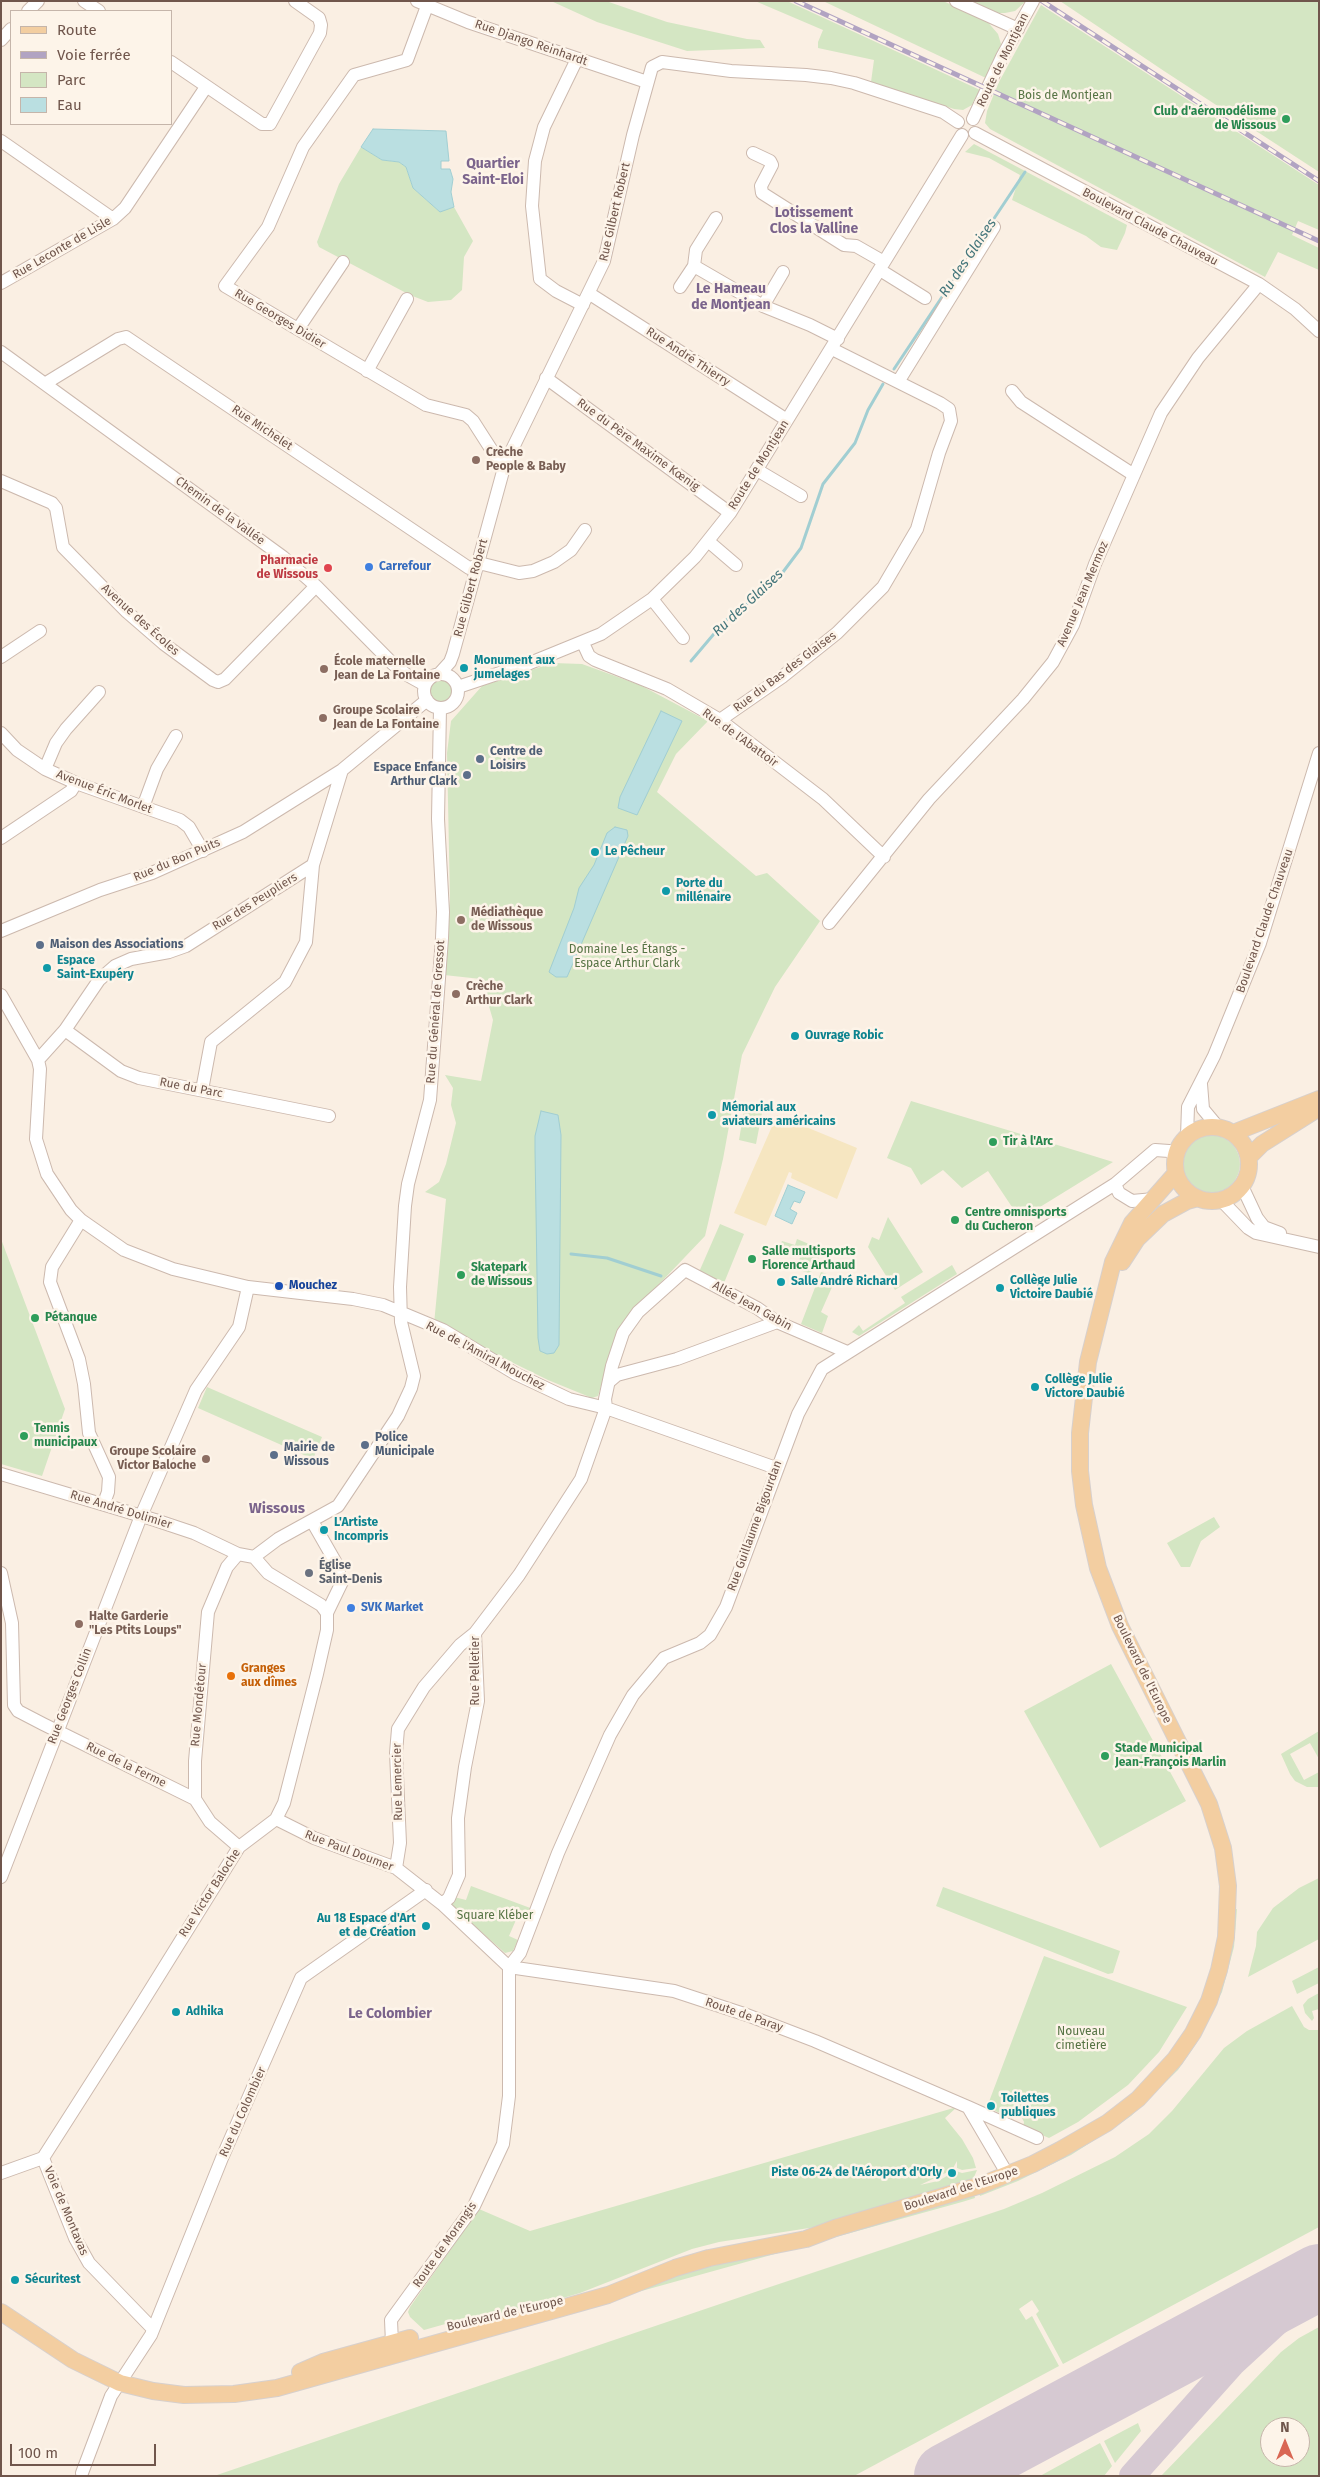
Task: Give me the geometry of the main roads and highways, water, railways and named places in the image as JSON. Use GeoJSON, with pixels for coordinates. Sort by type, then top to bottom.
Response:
{"type":"FeatureCollection","features":[{"type":"Feature","properties":{"kind":"main road"},"geometry":{"type":"LineString","coordinates":[[1226,1130],[1243,1144],[1248,1157],[1249,1167],[1242,1186],[1229,1197],[1221,1200],[1198,1198],[1184,1188],[1176,1173],[1176,1156],[1187,1136],[1202,1128],[1226,1130],[1319,1099]]}},
{"type":"Feature","properties":{"kind":"main road"},"geometry":{"type":"LineString","coordinates":[[1248,1157],[1262,1144],[1319,1108]]}},
{"type":"Feature","properties":{"kind":"main road","name":"Boulevard de l'Europe"},"geometry":{"type":"LineString","coordinates":[[1,2312],[73,2360],[120,2383],[153,2391],[184,2395],[256,2392],[288,2385],[608,2295],[700,2260],[778,2246],[954,2194],[1008,2175],[1060,2150],[1107,2123],[1138,2099],[1164,2073],[1193,2033],[1209,2001],[1223,1955],[1228,1928],[1228,1886],[1223,1848],[1209,1804],[1120,1626],[1098,1568],[1090,1534],[1080,1471],[1081,1414],[1088,1362],[1113,1262],[1128,1229],[1176,1173]]}},
{"type":"Feature","properties":{"kind":"main road","name":"Boulevard de l'Europe"},"geometry":{"type":"LineString","coordinates":[[1105,1295],[1127,1252],[1143,1232],[1174,1207],[1198,1198]]}},
{"type":"Feature","properties":{"kind":"main road","name":"Boulevard de l'Europe"},"geometry":{"type":"LineString","coordinates":[[234,2394],[274,2383],[324,2362],[392,2346],[460,2324],[512,2315],[552,2304],[606,2287],[674,2257],[720,2244],[835,2228]]}},
{"type":"Feature","properties":{"kind":"main road"},"geometry":{"type":"LineString","coordinates":[[288,2385],[392,2346],[412,2349]]}},
{"type":"Feature","properties":{"kind":"water"},"geometry":{"type":"Polygon","coordinates":[[[373,129],[446,131],[449,161],[441,161],[441,169],[450,169],[453,179],[451,192],[454,207],[440,212],[413,188],[406,167],[399,162],[382,160],[361,147],[373,129]]]}},
{"type":"Feature","properties":{"kind":"water"},"geometry":{"type":"Polygon","coordinates":[[[661,711],[682,721],[637,815],[618,808],[620,797],[661,711]]]}},
{"type":"Feature","properties":{"kind":"water"},"geometry":{"type":"Polygon","coordinates":[[[615,827],[627,830],[628,836],[567,977],[556,977],[549,972],[574,908],[579,888],[594,865],[607,833],[615,827]]]}},
{"type":"Feature","properties":{"kind":"water"},"geometry":{"type":"Polygon","coordinates":[[[541,1111],[558,1115],[561,1135],[559,1345],[554,1353],[547,1354],[540,1351],[538,1338],[535,1136],[541,1111]]]}},
{"type":"Feature","properties":{"kind":"water"},"geometry":{"type":"Polygon","coordinates":[[[788,1185],[805,1192],[800,1203],[794,1201],[790,1209],[797,1213],[792,1224],[775,1216],[788,1185]]]}},
{"type":"Feature","properties":{"kind":"waterway","name":"Ru des Glaises"},"geometry":{"type":"LineString","coordinates":[[991,223],[1025,172]]}},
{"type":"Feature","properties":{"kind":"waterway","name":"Ru des Glaises"},"geometry":{"type":"LineString","coordinates":[[894,369],[964,264]]}},
{"type":"Feature","properties":{"kind":"waterway","name":"Ru des Glaises"},"geometry":{"type":"LineString","coordinates":[[691,661],[724,622],[777,580],[801,548],[823,484],[855,443],[868,410],[883,384]]}},
{"type":"Feature","properties":{"kind":"waterway"},"geometry":{"type":"LineString","coordinates":[[571,1254],[607,1258],[661,1276]]}},
{"type":"Feature","properties":{"kind":"railway"},"geometry":{"type":"LineString","coordinates":[[796,1],[1319,241]]}},
{"type":"Feature","properties":{"kind":"railway"},"geometry":{"type":"LineString","coordinates":[[1042,1],[1319,181]]}},
{"type":"Feature","properties":{"kind":"place","name":"Club d'aéromodélisme de Wissous"},"geometry":{"type":"Point","coordinates":[1286,119]}},
{"type":"Feature","properties":{"kind":"place","name":"Crèche People & Baby"},"geometry":{"type":"Point","coordinates":[476,460]}},
{"type":"Feature","properties":{"kind":"place","name":"Carrefour"},"geometry":{"type":"Point","coordinates":[369,567]}},
{"type":"Feature","properties":{"kind":"place","name":"Pharmacie de Wissous"},"geometry":{"type":"Point","coordinates":[328,568]}},
{"type":"Feature","properties":{"kind":"place","name":"Monument aux jumelages"},"geometry":{"type":"Point","coordinates":[464,668]}},
{"type":"Feature","properties":{"kind":"place","name":"École maternelle Jean de La Fontaine"},"geometry":{"type":"Point","coordinates":[324,669]}},
{"type":"Feature","properties":{"kind":"place","name":"Groupe Scolaire Jean de La Fontaine"},"geometry":{"type":"Point","coordinates":[323,718]}},
{"type":"Feature","properties":{"kind":"place","name":"Centre de Loisirs"},"geometry":{"type":"Point","coordinates":[480,759]}},
{"type":"Feature","properties":{"kind":"place","name":"Espace Enfance Arthur Clark"},"geometry":{"type":"Point","coordinates":[467,775]}},
{"type":"Feature","properties":{"kind":"place","name":"Le Pêcheur"},"geometry":{"type":"Point","coordinates":[595,852]}},
{"type":"Feature","properties":{"kind":"place","name":"Porte du millénaire"},"geometry":{"type":"Point","coordinates":[666,891]}},
{"type":"Feature","properties":{"kind":"place","name":"Médiathèque de Wissous"},"geometry":{"type":"Point","coordinates":[461,920]}},
{"type":"Feature","properties":{"kind":"place","name":"Maison des Associations"},"geometry":{"type":"Point","coordinates":[40,945]}},
{"type":"Feature","properties":{"kind":"place","name":"Espace Saint-Exupéry"},"geometry":{"type":"Point","coordinates":[47,968]}},
{"type":"Feature","properties":{"kind":"place","name":"Crèche Arthur Clark"},"geometry":{"type":"Point","coordinates":[456,994]}},
{"type":"Feature","properties":{"kind":"place","name":"Ouvrage Robic"},"geometry":{"type":"Point","coordinates":[795,1036]}},
{"type":"Feature","properties":{"kind":"place","name":"Mémorial aux aviateurs américains"},"geometry":{"type":"Point","coordinates":[712,1115]}},
{"type":"Feature","properties":{"kind":"place","name":"Tir à l'Arc"},"geometry":{"type":"Point","coordinates":[993,1142]}},
{"type":"Feature","properties":{"kind":"place","name":"Centre omnisports du Cucheron"},"geometry":{"type":"Point","coordinates":[955,1220]}},
{"type":"Feature","properties":{"kind":"place","name":"Salle multisports Florence Arthaud"},"geometry":{"type":"Point","coordinates":[752,1259]}},
{"type":"Feature","properties":{"kind":"place","name":"Skatepark de Wissous"},"geometry":{"type":"Point","coordinates":[461,1275]}},
{"type":"Feature","properties":{"kind":"place","name":"Salle André Richard"},"geometry":{"type":"Point","coordinates":[781,1282]}},
{"type":"Feature","properties":{"kind":"place","name":"Mouchez"},"geometry":{"type":"Point","coordinates":[279,1286]}},
{"type":"Feature","properties":{"kind":"place","name":"Collège Julie Victoire Daubié"},"geometry":{"type":"Point","coordinates":[1000,1288]}},
{"type":"Feature","properties":{"kind":"place","name":"Pétanque"},"geometry":{"type":"Point","coordinates":[35,1318]}},
{"type":"Feature","properties":{"kind":"place","name":"Collège Julie Victore Daubié"},"geometry":{"type":"Point","coordinates":[1035,1387]}},
{"type":"Feature","properties":{"kind":"place","name":"Tennis municipaux"},"geometry":{"type":"Point","coordinates":[24,1436]}},
{"type":"Feature","properties":{"kind":"place","name":"Police Municipale"},"geometry":{"type":"Point","coordinates":[365,1445]}},
{"type":"Feature","properties":{"kind":"place","name":"Mairie de Wissous"},"geometry":{"type":"Point","coordinates":[274,1455]}},
{"type":"Feature","properties":{"kind":"place","name":"Groupe Scolaire Victor Baloche"},"geometry":{"type":"Point","coordinates":[206,1459]}},
{"type":"Feature","properties":{"kind":"place","name":"L'Artiste Incompris"},"geometry":{"type":"Point","coordinates":[324,1530]}},
{"type":"Feature","properties":{"kind":"place","name":"Église Saint-Denis"},"geometry":{"type":"Point","coordinates":[309,1573]}},
{"type":"Feature","properties":{"kind":"place","name":"SVK Market"},"geometry":{"type":"Point","coordinates":[351,1608]}},
{"type":"Feature","properties":{"kind":"place","name":"Halte Garderie \"Les Ptits Loups\""},"geometry":{"type":"Point","coordinates":[79,1624]}},
{"type":"Feature","properties":{"kind":"place","name":"Granges aux dîmes"},"geometry":{"type":"Point","coordinates":[231,1676]}},
{"type":"Feature","properties":{"kind":"place","name":"Stade Municipal Jean-François Marlin"},"geometry":{"type":"Point","coordinates":[1105,1756]}},
{"type":"Feature","properties":{"kind":"place","name":"Au 18 Espace d'Art et de Création"},"geometry":{"type":"Point","coordinates":[426,1926]}},
{"type":"Feature","properties":{"kind":"place","name":"Adhika"},"geometry":{"type":"Point","coordinates":[176,2012]}},
{"type":"Feature","properties":{"kind":"place","name":"Toilettes publiques"},"geometry":{"type":"Point","coordinates":[991,2106]}},
{"type":"Feature","properties":{"kind":"place","name":"Piste 06-24 de l'Aéroport d'Orly"},"geometry":{"type":"Point","coordinates":[952,2173]}},
{"type":"Feature","properties":{"kind":"place","name":"Sécuritest"},"geometry":{"type":"Point","coordinates":[15,2280]}},
{"type":"Feature","properties":{"kind":"district","name":"Quartier Saint-Eloi"},"geometry":{"type":"Point","coordinates":[493,172]}},
{"type":"Feature","properties":{"kind":"district","name":"Lotissement Clos la Valline"},"geometry":{"type":"Point","coordinates":[814,222]}},
{"type":"Feature","properties":{"kind":"district","name":"Le Hameau de Montjean"},"geometry":{"type":"Point","coordinates":[731,298]}},
{"type":"Feature","properties":{"kind":"district","name":"Wissous"},"geometry":{"type":"Point","coordinates":[277,1509]}},
{"type":"Feature","properties":{"kind":"district","name":"Le Colombier"},"geometry":{"type":"Point","coordinates":[390,2014]}},
{"type":"Feature","properties":{"kind":"park label","name":"Bois de Montjean"},"geometry":{"type":"Point","coordinates":[1065,96]}},
{"type":"Feature","properties":{"kind":"park label","name":"Domaine Les Étangs - Espace Arthur Clark"},"geometry":{"type":"Point","coordinates":[627,957]}},
{"type":"Feature","properties":{"kind":"park label","name":"Square Kléber"},"geometry":{"type":"Point","coordinates":[495,1916]}},
{"type":"Feature","properties":{"kind":"park label","name":"Nouveau cimetière"},"geometry":{"type":"Point","coordinates":[1081,2039]}}]}
